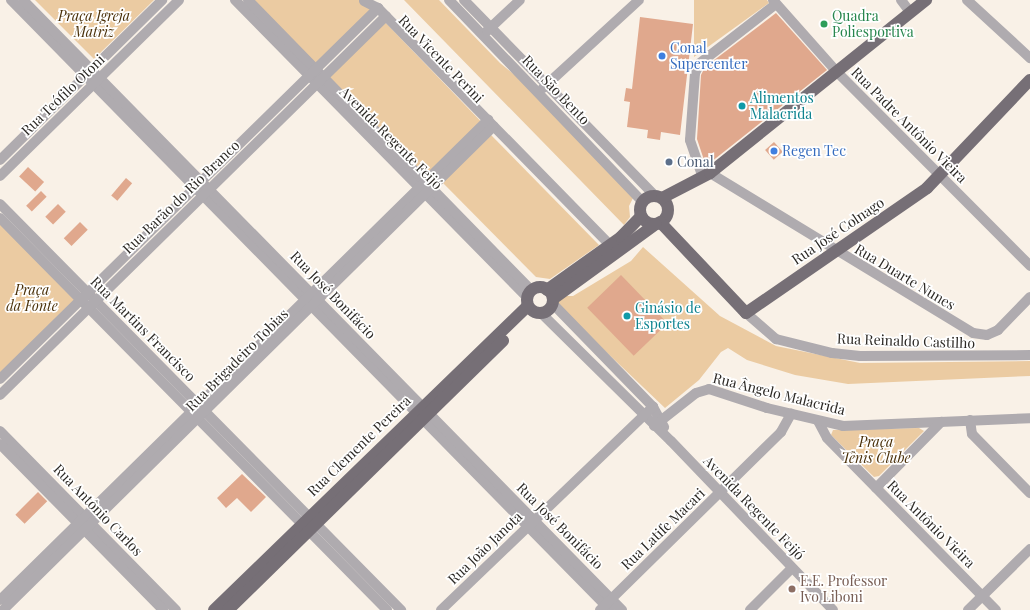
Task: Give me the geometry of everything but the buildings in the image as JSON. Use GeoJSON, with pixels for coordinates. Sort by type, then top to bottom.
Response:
{"type":"FeatureCollection","features":[{"type":"Feature","properties":{"kind":"main road"},"geometry":{"type":"LineString","coordinates":[[611,250],[641,216],[642,201],[678,192],[706,174],[837,72],[926,0]]}},
{"type":"Feature","properties":{"kind":"main road","name":"Rua José Colnago"},"geometry":{"type":"LineString","coordinates":[[746,313],[837,252],[940,176],[1030,80]]}},
{"type":"Feature","properties":{"kind":"main road"},"geometry":{"type":"LineString","coordinates":[[532,304],[539,287],[551,297],[611,250],[658,223],[668,211],[658,196]]}},
{"type":"Feature","properties":{"kind":"main road"},"geometry":{"type":"LineString","coordinates":[[641,216],[647,222],[658,223],[746,313]]}},
{"type":"Feature","properties":{"kind":"main road","name":"Rua Clemente Pereira"},"geometry":{"type":"LineString","coordinates":[[214,610],[308,524],[532,304],[550,309],[551,297]]}},
{"type":"Feature","properties":{"kind":"main road","name":"Rua Clemente Pereira"},"geometry":{"type":"LineString","coordinates":[[228,610],[308,524]]}},
{"type":"Feature","properties":{"kind":"street","name":"Rua José Bonifácio"},"geometry":{"type":"LineString","coordinates":[[11,0],[97,81],[531,524],[606,606],[622,610]]}},
{"type":"Feature","properties":{"kind":"street","name":"Rua José Bonifácio"},"geometry":{"type":"LineString","coordinates":[[23,0],[88,73]]}},
{"type":"Feature","properties":{"kind":"street","name":"Rua Teófilo Otoni"},"geometry":{"type":"LineString","coordinates":[[0,160],[162,0]]}},
{"type":"Feature","properties":{"kind":"street","name":"Rua Teófilo Otoni"},"geometry":{"type":"LineString","coordinates":[[0,176],[179,0]]}},
{"type":"Feature","properties":{"kind":"street","name":"Avenida Regente Feijó"},"geometry":{"type":"LineString","coordinates":[[235,0],[247,3],[312,72],[494,256],[532,304],[642,416],[657,424],[671,441],[833,610]]}},
{"type":"Feature","properties":{"kind":"street","name":"Rua São Bento"},"geometry":{"type":"LineString","coordinates":[[449,0],[642,201]]}},
{"type":"Feature","properties":{"kind":"street","name":"Rua São Bento"},"geometry":{"type":"LineString","coordinates":[[464,0],[658,196]]}},
{"type":"Feature","properties":{"kind":"street"},"geometry":{"type":"LineString","coordinates":[[483,35],[520,0]]}},
{"type":"Feature","properties":{"kind":"street"},"geometry":{"type":"LineString","coordinates":[[539,92],[639,0]]}},
{"type":"Feature","properties":{"kind":"street"},"geometry":{"type":"LineString","coordinates":[[901,0],[910,12]]}},
{"type":"Feature","properties":{"kind":"street"},"geometry":{"type":"LineString","coordinates":[[967,0],[1030,58]]}},
{"type":"Feature","properties":{"kind":"street"},"geometry":{"type":"LineString","coordinates":[[706,174],[690,140],[695,73],[700,63],[775,2]]}},
{"type":"Feature","properties":{"kind":"street","name":"Rua Padre Antônio Vieira"},"geometry":{"type":"LineString","coordinates":[[775,2],[837,72],[1030,266]]}},
{"type":"Feature","properties":{"kind":"street","name":"Rua Barão do Rio Branco"},"geometry":{"type":"LineString","coordinates":[[0,379],[376,10]]}},
{"type":"Feature","properties":{"kind":"street","name":"Rua Vicente Perini"},"geometry":{"type":"LineString","coordinates":[[376,10],[611,250]]}},
{"type":"Feature","properties":{"kind":"street","name":"Rua Barão do Rio Branco"},"geometry":{"type":"LineString","coordinates":[[0,395],[384,18]]}},
{"type":"Feature","properties":{"kind":"street","name":"Rua Brigadeiro Tobias"},"geometry":{"type":"LineString","coordinates":[[3,610],[85,523],[489,125]]}},
{"type":"Feature","properties":{"kind":"street","name":"Rua Duarte Nunes"},"geometry":{"type":"LineString","coordinates":[[706,174],[961,327],[987,335],[998,330],[1030,297]]}},
{"type":"Feature","properties":{"kind":"street","name":"Rua Martins Francisco"},"geometry":{"type":"LineString","coordinates":[[0,204],[84,296]]}},
{"type":"Feature","properties":{"kind":"street","name":"Rua Martins Francisco"},"geometry":{"type":"LineString","coordinates":[[0,218],[84,296],[238,451],[387,610]]}},
{"type":"Feature","properties":{"kind":"street","name":"Avenida Regente Feijó"},"geometry":{"type":"LineString","coordinates":[[551,297],[597,350],[653,407],[657,424]]}},
{"type":"Feature","properties":{"kind":"street","name":"Rua Reinaldo Castilho"},"geometry":{"type":"LineString","coordinates":[[746,313],[776,339],[832,353],[860,356],[1030,355]]}},
{"type":"Feature","properties":{"kind":"street"},"geometry":{"type":"LineString","coordinates":[[587,360],[597,350]]}},
{"type":"Feature","properties":{"kind":"street","name":"Rua Ângelo Malacrida"},"geometry":{"type":"LineString","coordinates":[[657,424],[696,393],[709,389],[791,414],[818,421],[848,426],[1030,418]]}},
{"type":"Feature","properties":{"kind":"street","name":"Rua João Janota"},"geometry":{"type":"LineString","coordinates":[[441,610],[653,407]]}},
{"type":"Feature","properties":{"kind":"street","name":"Rua Latife Macari"},"geometry":{"type":"LineString","coordinates":[[606,606],[784,430],[791,414]]}},
{"type":"Feature","properties":{"kind":"street"},"geometry":{"type":"LineString","coordinates":[[970,420],[972,434],[1030,493]]}},
{"type":"Feature","properties":{"kind":"street","name":"Rua Antônio Vieira"},"geometry":{"type":"LineString","coordinates":[[818,421],[822,433],[996,610]]}},
{"type":"Feature","properties":{"kind":"street"},"geometry":{"type":"LineString","coordinates":[[876,488],[942,422]]}},
{"type":"Feature","properties":{"kind":"street","name":"Rua Antônio Carlos"},"geometry":{"type":"LineString","coordinates":[[0,430],[163,610]]}},
{"type":"Feature","properties":{"kind":"street","name":"Rua Antônio Carlos"},"geometry":{"type":"LineString","coordinates":[[0,444],[176,610]]}},
{"type":"Feature","properties":{"kind":"street","name":"Rua Brigadeiro Tobias"},"geometry":{"type":"LineString","coordinates":[[0,600],[85,523]]}},
{"type":"Feature","properties":{"kind":"street","name":"Rua Martins Francisco"},"geometry":{"type":"LineString","coordinates":[[308,524],[401,610]]}},
{"type":"Feature","properties":{"kind":"street"},"geometry":{"type":"LineString","coordinates":[[968,610],[1030,549]]}},
{"type":"Feature","properties":{"kind":"street"},"geometry":{"type":"LineString","coordinates":[[750,610],[792,568]]}},
{"type":"Feature","properties":{"kind":"green space","name":"Praça Igreja Matriz"},"geometry":{"type":"Polygon","coordinates":[[[35,0],[154,0],[94,59],[35,0]]]}},
{"type":"Feature","properties":{"kind":"green space"},"geometry":{"type":"Polygon","coordinates":[[[251,0],[359,0],[364,1],[374,11],[316,69],[251,0]]]}},
{"type":"Feature","properties":{"kind":"green space"},"geometry":{"type":"Polygon","coordinates":[[[404,0],[439,0],[500,63],[565,116],[634,196],[629,206],[630,217],[624,225],[404,0]]]}},
{"type":"Feature","properties":{"kind":"green space"},"geometry":{"type":"Polygon","coordinates":[[[694,0],[767,0],[769,3],[694,57],[694,0]]]}},
{"type":"Feature","properties":{"kind":"green space"},"geometry":{"type":"Polygon","coordinates":[[[382,19],[483,124],[424,181],[323,76],[382,19]]]}},
{"type":"Feature","properties":{"kind":"green space"},"geometry":{"type":"Polygon","coordinates":[[[491,135],[599,245],[550,279],[536,277],[442,182],[491,135]]]}},
{"type":"Feature","properties":{"kind":"green space","name":"Praça da Fonte"},"geometry":{"type":"Polygon","coordinates":[[[0,220],[78,299],[0,375],[0,220]]]}},
{"type":"Feature","properties":{"kind":"green space"},"geometry":{"type":"Polygon","coordinates":[[[643,247],[720,316],[776,346],[860,363],[1030,361],[1030,376],[848,384],[795,375],[747,360],[728,348],[721,352],[699,380],[665,408],[557,305],[561,296],[573,296],[631,261],[643,247]]]}},
{"type":"Feature","properties":{"kind":"green space","name":"Praça Tênis Clube"},"geometry":{"type":"Polygon","coordinates":[[[919,428],[924,431],[879,476],[874,477],[831,435],[833,430],[919,428]]]}},
{"type":"Feature","properties":{"kind":"place","name":"Quadra Poliesportiva"},"geometry":{"type":"Point","coordinates":[824,24]}},
{"type":"Feature","properties":{"kind":"place","name":"Conal Supercenter"},"geometry":{"type":"Point","coordinates":[662,56]}},
{"type":"Feature","properties":{"kind":"place","name":"Alimentos Malacrida"},"geometry":{"type":"Point","coordinates":[742,106]}},
{"type":"Feature","properties":{"kind":"place","name":"Regen Tec"},"geometry":{"type":"Point","coordinates":[774,151]}},
{"type":"Feature","properties":{"kind":"place","name":"Conal"},"geometry":{"type":"Point","coordinates":[669,162]}},
{"type":"Feature","properties":{"kind":"place","name":"Ginásio de Esportes"},"geometry":{"type":"Point","coordinates":[627,316]}},
{"type":"Feature","properties":{"kind":"place","name":"E.E. Professor Ivo Liboni"},"geometry":{"type":"Point","coordinates":[792,589]}}]}
